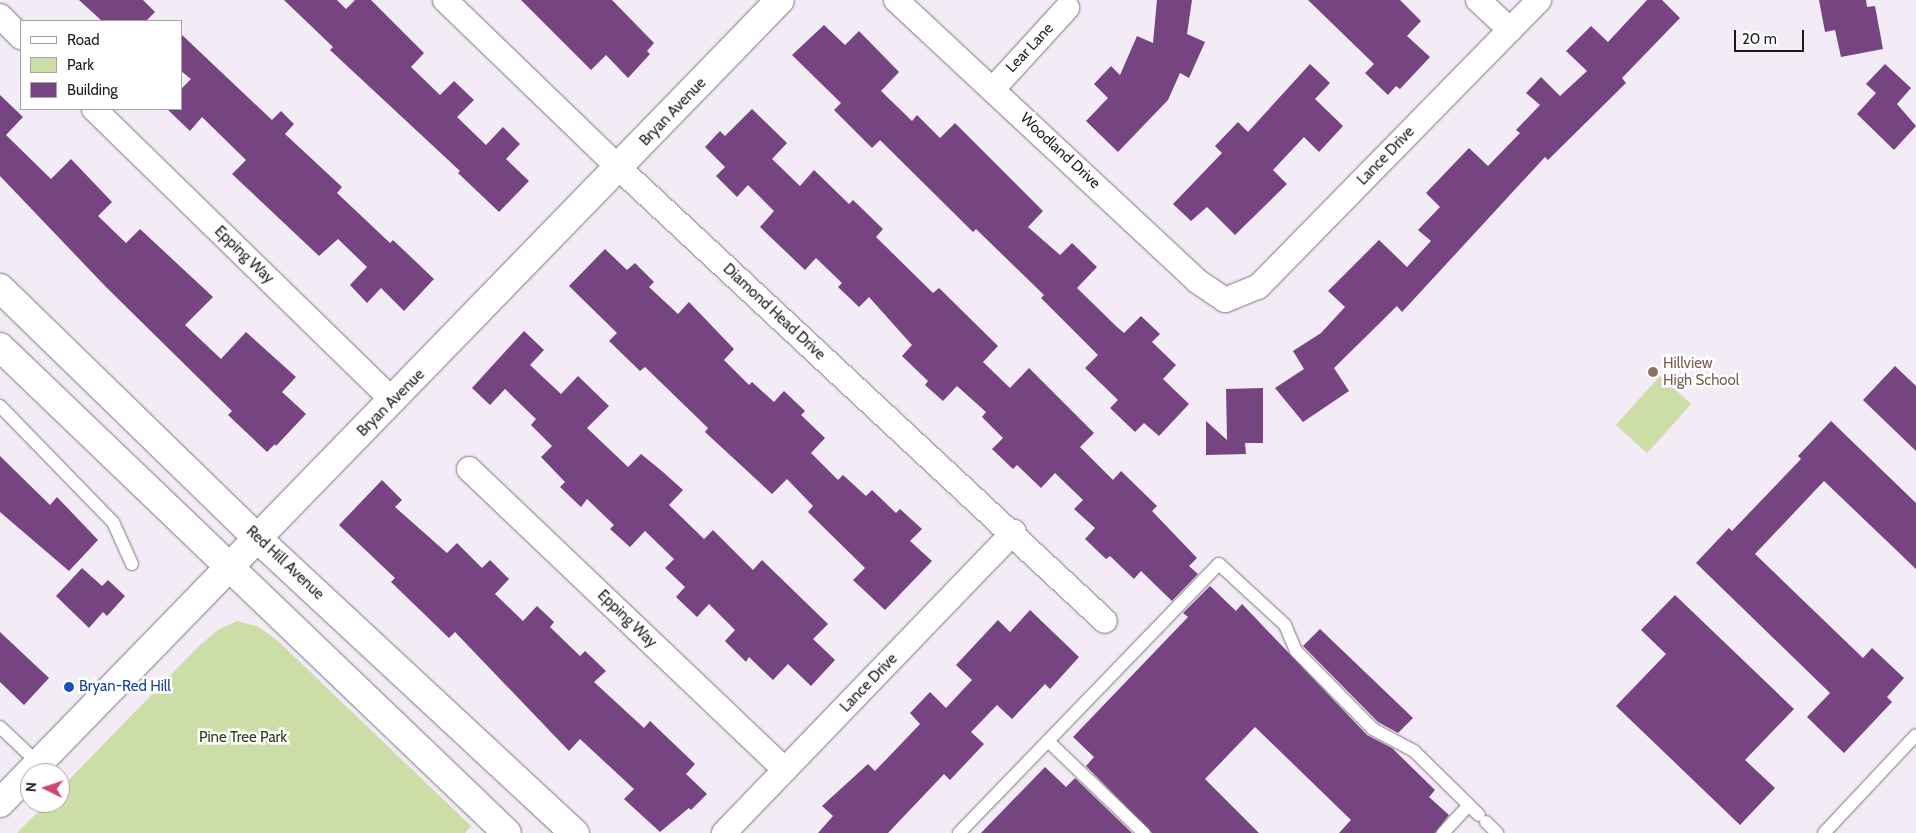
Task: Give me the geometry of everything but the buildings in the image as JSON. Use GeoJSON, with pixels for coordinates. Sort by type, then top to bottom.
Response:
{"type":"FeatureCollection","features":[{"type":"Feature","properties":{"kind":"main road","name":"Bryan Avenue"},"geometry":{"type":"LineString","coordinates":[[39,763],[230,565],[393,401],[780,0]]}},
{"type":"Feature","properties":{"kind":"main road","name":"Red Hill Avenue"},"geometry":{"type":"LineString","coordinates":[[0,288],[257,538],[575,833]]}},
{"type":"Feature","properties":{"kind":"main road"},"geometry":{"type":"LineString","coordinates":[[0,347],[230,565],[507,833]]}},
{"type":"Feature","properties":{"kind":"main road","name":"Bryan Avenue"},"geometry":{"type":"LineString","coordinates":[[0,803],[20,782]]}},
{"type":"Feature","properties":{"kind":"street","name":"Diamond Head Drive"},"geometry":{"type":"LineString","coordinates":[[445,0],[619,168],[1014,532],[1105,621]]}},
{"type":"Feature","properties":{"kind":"street","name":"Woodland Drive"},"geometry":{"type":"LineString","coordinates":[[896,0],[993,88],[1197,281],[1225,300]]}},
{"type":"Feature","properties":{"kind":"street"},"geometry":{"type":"LineString","coordinates":[[1478,0],[1510,30]]}},
{"type":"Feature","properties":{"kind":"street","name":"Lance Drive"},"geometry":{"type":"LineString","coordinates":[[1225,300],[1258,287],[1539,0]]}},
{"type":"Feature","properties":{"kind":"street","name":"Lear Lane"},"geometry":{"type":"LineString","coordinates":[[993,88],[1067,8]]}},
{"type":"Feature","properties":{"kind":"street"},"geometry":{"type":"LineString","coordinates":[[0,16],[20,36]]}},
{"type":"Feature","properties":{"kind":"street","name":"Epping Way"},"geometry":{"type":"LineString","coordinates":[[95,110],[393,401]]}},
{"type":"Feature","properties":{"kind":"street","name":"Epping Way"},"geometry":{"type":"LineString","coordinates":[[469,469],[785,770]]}},
{"type":"Feature","properties":{"kind":"street","name":"Lance Drive"},"geometry":{"type":"LineString","coordinates":[[724,833],[1014,532]]}},
{"type":"Feature","properties":{"kind":"lane"},"geometry":{"type":"LineString","coordinates":[[0,406],[113,522],[132,564]]}},
{"type":"Feature","properties":{"kind":"lane"},"geometry":{"type":"LineString","coordinates":[[959,833],[1218,564],[1286,625],[1296,651],[1373,729],[1414,751],[1497,833]]}},
{"type":"Feature","properties":{"kind":"lane"},"geometry":{"type":"LineString","coordinates":[[0,727],[37,763]]}},
{"type":"Feature","properties":{"kind":"lane"},"geometry":{"type":"LineString","coordinates":[[1824,833],[1916,735]]}},
{"type":"Feature","properties":{"kind":"lane"},"geometry":{"type":"LineString","coordinates":[[1048,741],[1144,833]]}},
{"type":"Feature","properties":{"kind":"lane"},"geometry":{"type":"LineString","coordinates":[[1443,833],[1469,805]]}},
{"type":"Feature","properties":{"kind":"green space"},"geometry":{"type":"Polygon","coordinates":[[[1660,376],[1691,404],[1647,453],[1616,425],[1660,376]]]}},
{"type":"Feature","properties":{"kind":"green space","name":"Pine Tree Park"},"geometry":{"type":"Polygon","coordinates":[[[237,621],[259,627],[277,640],[471,826],[465,833],[17,833],[37,813],[70,813],[70,779],[199,646],[218,630],[237,621]]]}},
{"type":"Feature","properties":{"kind":"place","name":"Hillview High School"},"geometry":{"type":"Point","coordinates":[1653,372]}},
{"type":"Feature","properties":{"kind":"place","name":"Bryan-Red Hill"},"geometry":{"type":"Point","coordinates":[69,687]}}]}
